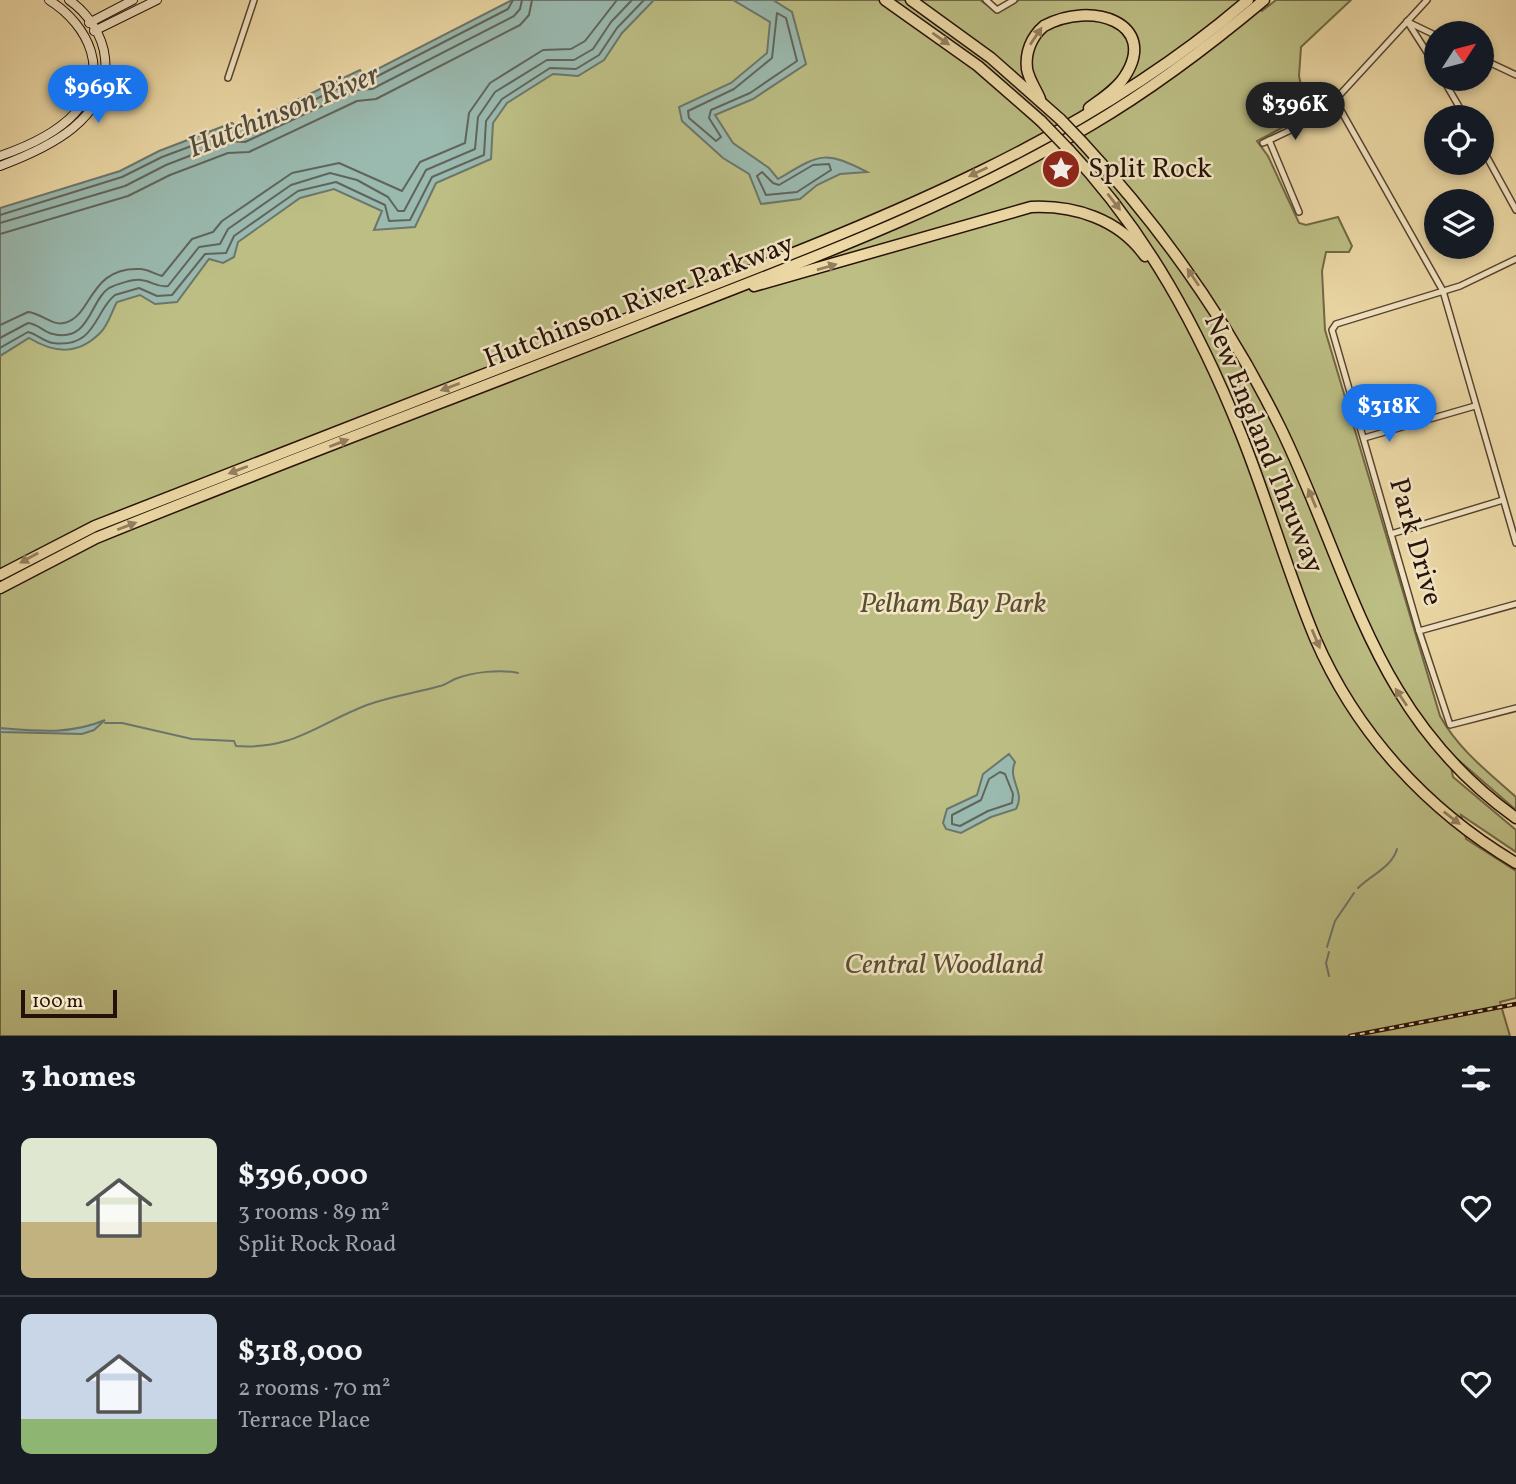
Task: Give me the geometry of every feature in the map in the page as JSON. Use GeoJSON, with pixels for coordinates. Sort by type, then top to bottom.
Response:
{"type":"FeatureCollection","features":[{"type":"Feature","properties":{"kind":"highway","name":"New England Thruway"},"geometry":{"type":"LineString","coordinates":[[885,0],[978,66],[1041,121],[1132,224],[1165,275],[1223,390],[1315,636],[1342,691],[1382,750],[1423,794],[1471,833],[1516,863]]}},
{"type":"Feature","properties":{"kind":"highway","name":"New England Thruway"},"geometry":{"type":"LineString","coordinates":[[911,0],[955,30],[1040,99],[1082,142],[1171,246],[1247,364],[1300,470],[1360,622],[1388,676],[1442,752],[1475,785],[1516,818]]}},
{"type":"Feature","properties":{"kind":"highway","name":"Hutchinson River Parkway"},"geometry":{"type":"LineString","coordinates":[[0,575],[94,526],[836,236],[946,187],[1056,132],[1151,75],[1248,0]]}},
{"type":"Feature","properties":{"kind":"highway","name":"Hutchinson River Parkway"},"geometry":{"type":"LineString","coordinates":[[0,588],[54,558],[108,533],[737,288],[891,225],[1057,144],[1165,77],[1264,0]]}},
{"type":"Feature","properties":{"kind":"highway"},"geometry":{"type":"LineString","coordinates":[[1040,99],[1027,63],[1031,42],[1041,28],[1061,13],[1083,6],[1102,8],[1121,20],[1132,46],[1131,63],[1125,76],[1056,132]]}},
{"type":"Feature","properties":{"kind":"highway"},"geometry":{"type":"LineString","coordinates":[[737,288],[766,285],[1013,211],[1039,207],[1074,210],[1109,224],[1131,239],[1165,275]]}},
{"type":"Feature","properties":{"kind":"main road"},"geometry":{"type":"LineString","coordinates":[[0,156],[57,128],[81,106],[94,73],[92,52],[84,32],[71,16],[49,0]]}},
{"type":"Feature","properties":{"kind":"main road"},"geometry":{"type":"LineString","coordinates":[[0,166],[54,141],[92,111],[102,89],[106,64],[103,46],[90,21],[69,0]]}},
{"type":"Feature","properties":{"kind":"main road"},"geometry":{"type":"LineString","coordinates":[[84,32],[90,21],[133,0]]}},
{"type":"Feature","properties":{"kind":"main road"},"geometry":{"type":"LineString","coordinates":[[84,32],[96,31],[158,0]]}},
{"type":"Feature","properties":{"kind":"street"},"geometry":{"type":"LineString","coordinates":[[228,78],[254,0]]}},
{"type":"Feature","properties":{"kind":"street"},"geometry":{"type":"LineString","coordinates":[[985,0],[997,10],[1014,0]]}},
{"type":"Feature","properties":{"kind":"street"},"geometry":{"type":"LineString","coordinates":[[1299,212],[1266,142],[1294,128],[1335,100],[1427,0]]}},
{"type":"Feature","properties":{"kind":"street"},"geometry":{"type":"LineString","coordinates":[[1407,21],[1424,30]]}},
{"type":"Feature","properties":{"kind":"street"},"geometry":{"type":"LineString","coordinates":[[1407,21],[1424,48]]}},
{"type":"Feature","properties":{"kind":"street"},"geometry":{"type":"LineString","coordinates":[[1494,65],[1516,75]]}},
{"type":"Feature","properties":{"kind":"street"},"geometry":{"type":"LineString","coordinates":[[1335,100],[1443,291],[1516,543]]}},
{"type":"Feature","properties":{"kind":"street"},"geometry":{"type":"LineString","coordinates":[[1494,170],[1516,209]]}},
{"type":"Feature","properties":{"kind":"street"},"geometry":{"type":"LineString","coordinates":[[1443,291],[1475,281],[1516,259]]}},
{"type":"Feature","properties":{"kind":"street","name":"Park Drive"},"geometry":{"type":"LineString","coordinates":[[1443,291],[1336,324],[1332,330],[1419,631],[1450,725],[1516,708]]}},
{"type":"Feature","properties":{"kind":"street"},"geometry":{"type":"LineString","coordinates":[[1364,438],[1475,406]]}},
{"type":"Feature","properties":{"kind":"street"},"geometry":{"type":"LineString","coordinates":[[1391,534],[1503,500]]}},
{"type":"Feature","properties":{"kind":"street"},"geometry":{"type":"LineString","coordinates":[[1419,631],[1516,604]]}},
{"type":"Feature","properties":{"kind":"green space","name":"Pelham Bay Park"},"geometry":{"type":"Polygon","coordinates":[[[632,0],[980,0],[997,12],[1019,0],[1257,0],[1262,11],[1276,0],[1351,0],[1301,47],[1299,76],[1306,110],[1304,116],[1257,141],[1268,156],[1299,223],[1306,225],[1338,217],[1352,246],[1349,252],[1326,252],[1322,271],[1325,330],[1440,716],[1465,750],[1516,797],[1516,810],[1448,751],[1453,777],[1516,830],[1516,852],[1461,815],[1466,839],[1516,871],[1516,998],[1500,1002],[1510,1036],[0,1036],[0,321],[632,0]]]}},
{"type":"Feature","properties":{"kind":"water","name":"Hutchinson River"},"geometry":{"type":"Polygon","coordinates":[[[512,0],[654,0],[622,33],[604,60],[578,76],[553,74],[507,103],[493,123],[491,159],[436,183],[415,227],[374,230],[382,211],[334,189],[300,198],[238,242],[234,257],[223,263],[209,259],[177,302],[155,304],[140,295],[117,302],[103,329],[84,345],[66,350],[57,349],[29,338],[0,356],[0,208],[120,171],[159,151],[232,123],[238,128],[360,70],[364,76],[512,0]]]}},
{"type":"Feature","properties":{"kind":"water"},"geometry":{"type":"Polygon","coordinates":[[[733,0],[773,0],[792,12],[806,64],[753,99],[715,115],[733,143],[769,168],[778,179],[821,158],[840,160],[867,172],[840,174],[817,185],[800,199],[761,204],[749,174],[723,158],[682,121],[679,107],[731,83],[767,53],[770,22],[733,0]]]}},
{"type":"Feature","properties":{"kind":"water"},"geometry":{"type":"Polygon","coordinates":[[[105,720],[94,730],[82,734],[0,732],[0,728],[66,730],[105,720]]]}},
{"type":"Feature","properties":{"kind":"water"},"geometry":{"type":"Polygon","coordinates":[[[1009,754],[1015,762],[1013,775],[1019,797],[1016,809],[991,817],[961,833],[946,829],[943,823],[947,809],[977,795],[983,774],[1009,754]]]}},
{"type":"Feature","properties":{"kind":"waterway"},"geometry":{"type":"LineString","coordinates":[[105,723],[122,723],[192,739],[234,741],[236,746],[274,744],[290,740],[349,712],[385,699],[478,673],[518,673]]}},
{"type":"Feature","properties":{"kind":"waterway"},"geometry":{"type":"LineString","coordinates":[[1358,888],[1386,866],[1397,849]]}},
{"type":"Feature","properties":{"kind":"waterway"},"geometry":{"type":"LineString","coordinates":[[1327,947],[1335,921],[1354,893]]}},
{"type":"Feature","properties":{"kind":"waterway"},"geometry":{"type":"LineString","coordinates":[[1329,952],[1326,963],[1329,976]]}},
{"type":"Feature","properties":{"kind":"railway"},"geometry":{"type":"LineString","coordinates":[[1350,1036],[1516,1004]]}},
{"type":"Feature","properties":{"kind":"place","name":"Split Rock"},"geometry":{"type":"Point","coordinates":[1061,169]}},
{"type":"Feature","properties":{"kind":"park label","name":"Central Woodland"},"geometry":{"type":"Point","coordinates":[944,965]}}]}
